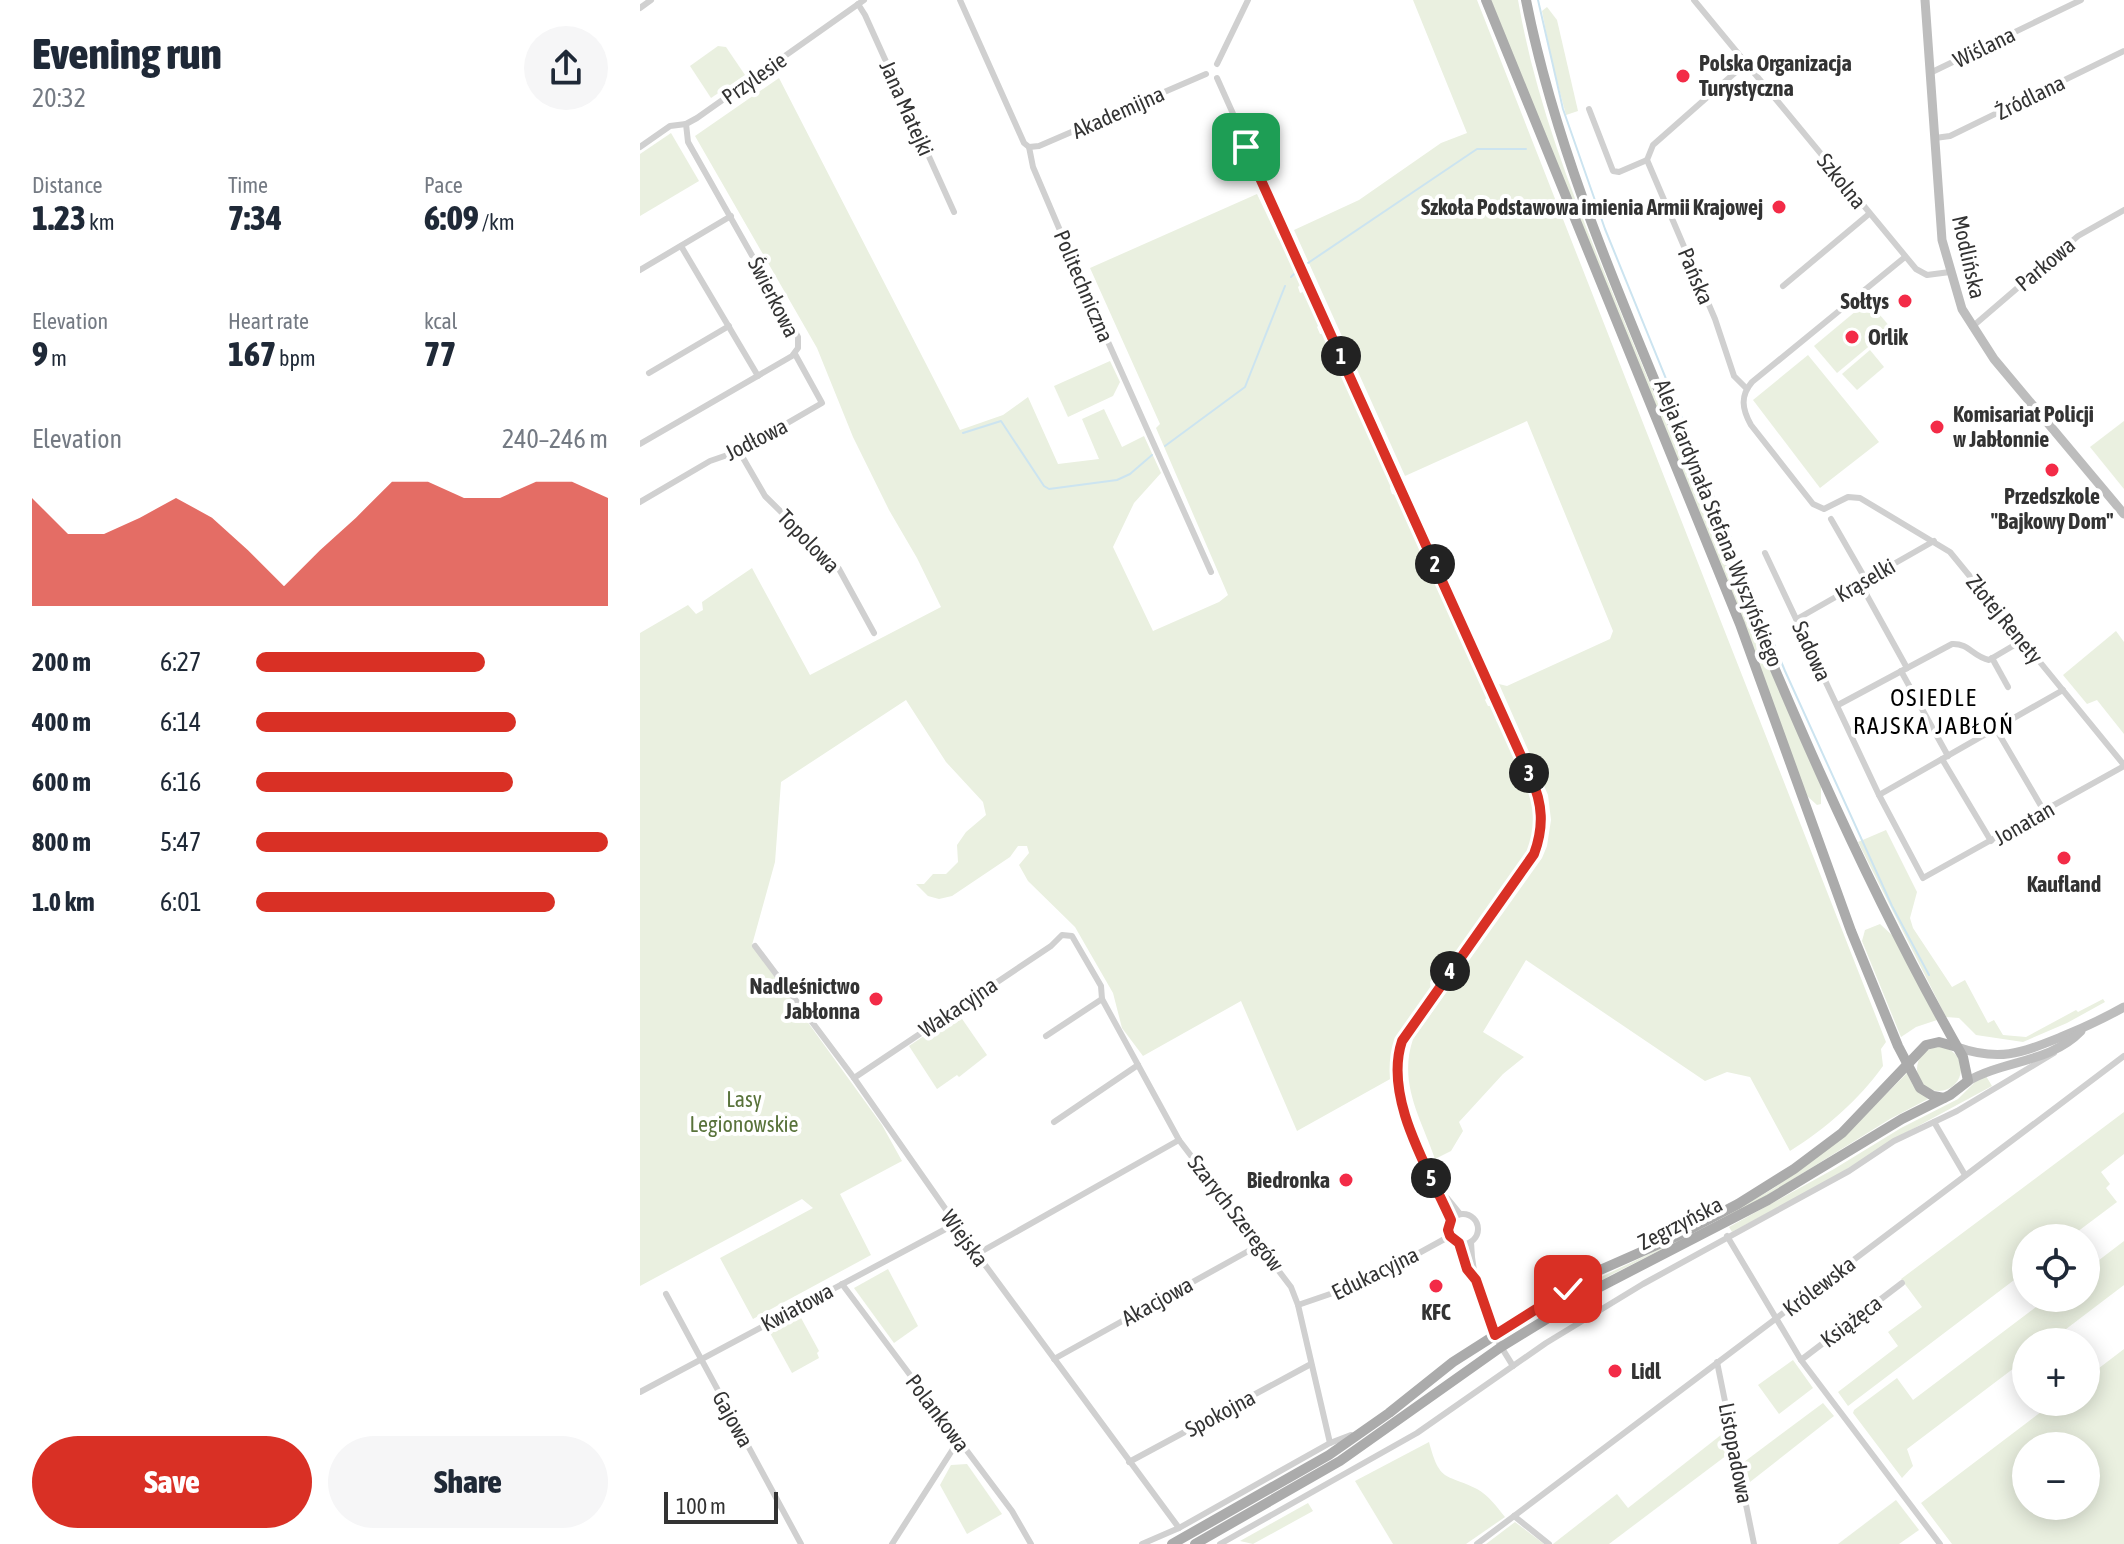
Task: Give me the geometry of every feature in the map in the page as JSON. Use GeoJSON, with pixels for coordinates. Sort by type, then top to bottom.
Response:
{"type":"FeatureCollection","features":[{"type":"Feature","properties":{"kind":"main road","name":"Aleja kardynała Stefana Wyszyńskiego"},"geometry":{"type":"LineString","coordinates":[[1486,0],[1740,624],[1851,931],[1907,1064]]}},
{"type":"Feature","properties":{"kind":"main road","name":"Aleja kardynała Stefana Wyszyńskiego"},"geometry":{"type":"LineString","coordinates":[[1526,0],[1546,89],[1571,164],[1608,265],[1735,575],[1867,873],[1957,1047]]}},
{"type":"Feature","properties":{"kind":"main road","name":"Modlińska"},"geometry":{"type":"LineString","coordinates":[[1925,0],[1942,240],[1962,309],[1996,361],[2124,514]]}},
{"type":"Feature","properties":{"kind":"main road"},"geometry":{"type":"LineString","coordinates":[[2081,1031],[2009,1056],[1932,1043],[1907,1064],[1920,1088],[1944,1098],[1986,1072],[2059,1048],[2081,1031],[2124,1007]]}},
{"type":"Feature","properties":{"kind":"main road"},"geometry":{"type":"LineString","coordinates":[[1957,1047],[1966,1064],[1968,1081]]}},
{"type":"Feature","properties":{"kind":"main road","name":"Zegrzyńska"},"geometry":{"type":"LineString","coordinates":[[1186,1536],[1303,1471],[1366,1430],[1453,1362],[1591,1274],[1688,1230],[1738,1204],[1794,1169],[1842,1133],[1907,1064]]}},
{"type":"Feature","properties":{"kind":"main road","name":"Zegrzyńska"},"geometry":{"type":"LineString","coordinates":[[1186,1536],[1340,1461],[1501,1347],[1594,1290],[1768,1200],[1902,1119],[1944,1098]]}},
{"type":"Feature","properties":{"kind":"main road"},"geometry":{"type":"LineString","coordinates":[[1172,1544],[1186,1536]]}},
{"type":"Feature","properties":{"kind":"street"},"geometry":{"type":"LineString","coordinates":[[640,8],[651,0]]}},
{"type":"Feature","properties":{"kind":"street","name":"Politechniczna"},"geometry":{"type":"LineString","coordinates":[[960,0],[1017,130],[1029,147],[1036,175],[1211,572]]}},
{"type":"Feature","properties":{"kind":"street"},"geometry":{"type":"LineString","coordinates":[[1217,64],[1248,0]]}},
{"type":"Feature","properties":{"kind":"street","name":"Szkolna"},"geometry":{"type":"LineString","coordinates":[[1694,0],[1905,257],[1921,274],[1950,272]]}},
{"type":"Feature","properties":{"kind":"street","name":"Wiślana"},"geometry":{"type":"LineString","coordinates":[[1930,73],[2081,0]]}},
{"type":"Feature","properties":{"kind":"street","name":"Przylesie"},"geometry":{"type":"LineString","coordinates":[[640,147],[670,126],[686,124],[861,2]]}},
{"type":"Feature","properties":{"kind":"street","name":"Jana Matejki"},"geometry":{"type":"LineString","coordinates":[[861,2],[954,212]]}},
{"type":"Feature","properties":{"kind":"street","name":"Źródlana"},"geometry":{"type":"LineString","coordinates":[[1935,138],[1950,136],[2124,51]]}},
{"type":"Feature","properties":{"kind":"street"},"geometry":{"type":"LineString","coordinates":[[1589,109],[1613,171],[1619,172],[1647,160],[1656,143],[1746,63]]}},
{"type":"Feature","properties":{"kind":"street"},"geometry":{"type":"LineString","coordinates":[[1217,64],[1208,65],[1206,74],[1217,78]]}},
{"type":"Feature","properties":{"kind":"street"},"geometry":{"type":"LineString","coordinates":[[1217,64],[1221,71],[1217,78]]}},
{"type":"Feature","properties":{"kind":"street","name":"Akademijna"},"geometry":{"type":"LineString","coordinates":[[1029,147],[1039,146],[1206,74]]}},
{"type":"Feature","properties":{"kind":"street"},"geometry":{"type":"LineString","coordinates":[[1217,78],[1540,803],[1541,828],[1534,854],[1410,1027],[1399,1049],[1396,1071],[1404,1108],[1426,1167],[1451,1220]]}},
{"type":"Feature","properties":{"kind":"street","name":"Świerkowa"},"geometry":{"type":"LineString","coordinates":[[640,444],[795,354],[799,345],[798,337],[688,142],[686,124]]}},
{"type":"Feature","properties":{"kind":"street","name":"Pańska"},"geometry":{"type":"LineString","coordinates":[[1647,160],[1715,319],[1734,376],[1746,388]]}},
{"type":"Feature","properties":{"kind":"street","name":"Parkowa"},"geometry":{"type":"LineString","coordinates":[[1972,327],[2078,236],[2122,209]]}},
{"type":"Feature","properties":{"kind":"street"},"geometry":{"type":"LineString","coordinates":[[1783,286],[1869,214]]}},
{"type":"Feature","properties":{"kind":"street"},"geometry":{"type":"LineString","coordinates":[[640,270],[731,216]]}},
{"type":"Feature","properties":{"kind":"street"},"geometry":{"type":"LineString","coordinates":[[681,246],[758,376]]}},
{"type":"Feature","properties":{"kind":"street"},"geometry":{"type":"LineString","coordinates":[[1746,388],[1905,257]]}},
{"type":"Feature","properties":{"kind":"street"},"geometry":{"type":"LineString","coordinates":[[649,373],[729,326]]}},
{"type":"Feature","properties":{"kind":"street","name":"Jodłowa"},"geometry":{"type":"LineString","coordinates":[[640,502],[710,461],[739,451],[822,403],[795,354]]}},
{"type":"Feature","properties":{"kind":"street","name":"Złotej Renety"},"geometry":{"type":"LineString","coordinates":[[1746,388],[1743,405],[1747,419],[1813,504],[1824,509],[1848,497],[1863,499],[1950,552],[2124,766]]}},
{"type":"Feature","properties":{"kind":"street","name":"Topolowa"},"geometry":{"type":"LineString","coordinates":[[739,451],[765,496],[839,569],[874,633]]}},
{"type":"Feature","properties":{"kind":"street"},"geometry":{"type":"LineString","coordinates":[[1831,519],[1945,757],[1991,841]]}},
{"type":"Feature","properties":{"kind":"street","name":"Krąselki"},"geometry":{"type":"LineString","coordinates":[[1797,619],[1934,541]]}},
{"type":"Feature","properties":{"kind":"street","name":"Sadowa"},"geometry":{"type":"LineString","coordinates":[[1765,553],[1879,795],[1923,878]]}},
{"type":"Feature","properties":{"kind":"street"},"geometry":{"type":"LineString","coordinates":[[1838,705],[1952,644],[1960,643],[1983,659],[1992,658],[2023,640]]}},
{"type":"Feature","properties":{"kind":"street"},"geometry":{"type":"LineString","coordinates":[[1992,658],[2008,687]]}},
{"type":"Feature","properties":{"kind":"street"},"geometry":{"type":"LineString","coordinates":[[1879,795],[2063,690]]}},
{"type":"Feature","properties":{"kind":"street"},"geometry":{"type":"LineString","coordinates":[[1996,729],[2044,811]]}},
{"type":"Feature","properties":{"kind":"street","name":"Jonatan"},"geometry":{"type":"LineString","coordinates":[[1923,878],[2124,766]]}},
{"type":"Feature","properties":{"kind":"street","name":"Szarych Szeregów"},"geometry":{"type":"LineString","coordinates":[[1062,935],[1072,936],[1101,986],[1102,999],[1179,1140],[1291,1287],[1298,1305],[1330,1443]]}},
{"type":"Feature","properties":{"kind":"street","name":"Wakacyjna"},"geometry":{"type":"LineString","coordinates":[[854,1078],[1051,946],[1062,935]]}},
{"type":"Feature","properties":{"kind":"street","name":"Wiejska"},"geometry":{"type":"LineString","coordinates":[[755,946],[854,1078],[955,1224],[1186,1536]]}},
{"type":"Feature","properties":{"kind":"street"},"geometry":{"type":"LineString","coordinates":[[1046,1036],[1102,999]]}},
{"type":"Feature","properties":{"kind":"street"},"geometry":{"type":"LineString","coordinates":[[1220,1544],[1417,1433],[1571,1327],[1727,1236],[1849,1171],[1894,1141],[2043,1062],[2059,1048]]}},
{"type":"Feature","properties":{"kind":"street","name":"Królewska"},"geometry":{"type":"LineString","coordinates":[[1477,1544],[2124,1056]]}},
{"type":"Feature","properties":{"kind":"street"},"geometry":{"type":"LineString","coordinates":[[1054,1122],[1138,1065]]}},
{"type":"Feature","properties":{"kind":"street"},"geometry":{"type":"LineString","coordinates":[[1934,1122],[1965,1175]]}},
{"type":"Feature","properties":{"kind":"street"},"geometry":{"type":"LineString","coordinates":[[977,1254],[1179,1140]]}},
{"type":"Feature","properties":{"kind":"street"},"geometry":{"type":"LineString","coordinates":[[1440,1194],[1460,1214],[1471,1216],[1477,1225],[1477,1235],[1471,1242],[1459,1243]]}},
{"type":"Feature","properties":{"kind":"street"},"geometry":{"type":"LineString","coordinates":[[1460,1214],[1451,1220],[1448,1230],[1459,1243],[1467,1269],[1476,1280]]}},
{"type":"Feature","properties":{"kind":"street","name":"Kwiatowa"},"geometry":{"type":"LineString","coordinates":[[640,1392],[955,1224]]}},
{"type":"Feature","properties":{"kind":"street","name":"Edukacyjna"},"geometry":{"type":"LineString","coordinates":[[1298,1305],[1368,1281],[1450,1236]]}},
{"type":"Feature","properties":{"kind":"street"},"geometry":{"type":"LineString","coordinates":[[1727,1236],[1801,1360],[1940,1544]]}},
{"type":"Feature","properties":{"kind":"street"},"geometry":{"type":"LineString","coordinates":[[1471,1242],[1476,1280],[1495,1335],[1513,1366]]}},
{"type":"Feature","properties":{"kind":"street","name":"Akacjowa"},"geometry":{"type":"LineString","coordinates":[[1054,1359],[1261,1244]]}},
{"type":"Feature","properties":{"kind":"street","name":"Książęca"},"geometry":{"type":"LineString","coordinates":[[1801,1360],[1902,1283]]}},
{"type":"Feature","properties":{"kind":"street","name":"Polankowa"},"geometry":{"type":"LineString","coordinates":[[842,1284],[1012,1511],[1031,1544]]}},
{"type":"Feature","properties":{"kind":"street","name":"Gajowa"},"geometry":{"type":"LineString","coordinates":[[666,1294],[801,1544]]}},
{"type":"Feature","properties":{"kind":"street","name":"Listopadowa"},"geometry":{"type":"LineString","coordinates":[[1717,1362],[1754,1544]]}},
{"type":"Feature","properties":{"kind":"street","name":"Spokojna"},"geometry":{"type":"LineString","coordinates":[[1129,1462],[1311,1364]]}},
{"type":"Feature","properties":{"kind":"street"},"geometry":{"type":"LineString","coordinates":[[1142,1544],[1186,1536],[1330,1443],[1366,1430]]}},
{"type":"Feature","properties":{"kind":"street"},"geometry":{"type":"LineString","coordinates":[[892,1544],[953,1449],[960,1443]]}},
{"type":"Feature","properties":{"kind":"street"},"geometry":{"type":"LineString","coordinates":[[1514,1516],[1549,1544]]}},
{"type":"Feature","properties":{"kind":"green space"},"geometry":{"type":"Polygon","coordinates":[[[1413,0],[1477,0],[1886,1042],[1881,1049],[1883,1066],[1863,1091],[1816,1133],[1790,1151],[1750,1077],[1727,1072],[1705,1081],[1526,960],[1483,1032],[1524,1057],[1503,1074],[1459,1122],[1463,1131],[1451,1151],[1435,1159],[1413,1100],[1408,1071],[1413,1039],[1542,858],[1547,846],[1551,820],[1548,795],[1499,684],[1507,686],[1610,639],[1613,631],[1527,421],[1405,476],[1294,230],[1359,200],[1441,143],[1467,133],[1413,0]]]}},
{"type":"Feature","properties":{"kind":"green space"},"geometry":{"type":"Polygon","coordinates":[[[1491,0],[1518,0],[1539,91],[1568,178],[1681,459],[1821,786],[1821,804],[1817,805],[1806,795],[1491,0]]]}},
{"type":"Feature","properties":{"kind":"green space"},"geometry":{"type":"Polygon","coordinates":[[[1547,7],[1557,20],[1578,111],[1566,115],[1542,11],[1547,7]]]}},
{"type":"Feature","properties":{"kind":"green space"},"geometry":{"type":"Polygon","coordinates":[[[718,46],[726,47],[745,75],[711,98],[690,66],[718,46]]]}},
{"type":"Feature","properties":{"kind":"green space","name":"Lasy Legionowskie"},"geometry":{"type":"Polygon","coordinates":[[[779,78],[960,430],[1003,415],[1028,397],[1058,464],[1099,459],[1082,419],[1104,409],[1122,447],[1144,436],[1161,473],[1134,503],[1113,547],[1153,631],[1219,602],[1228,595],[1156,428],[1160,424],[1090,268],[1257,194],[1282,242],[1300,285],[1300,293],[1303,292],[1319,325],[1320,334],[1323,334],[1391,484],[1392,494],[1396,495],[1487,697],[1485,700],[1497,722],[1501,721],[1517,755],[1530,788],[1535,821],[1526,857],[1442,975],[1435,975],[1430,982],[1431,990],[1399,1041],[1392,1078],[1297,1131],[1241,1001],[1143,1056],[1122,1028],[1113,993],[1075,927],[1028,881],[1019,865],[1029,853],[1027,846],[1018,846],[1010,857],[952,896],[939,899],[928,896],[916,884],[924,884],[933,874],[946,874],[958,862],[957,845],[966,832],[986,815],[983,802],[946,762],[906,700],[781,782],[775,862],[752,945],[882,1125],[902,1161],[840,1194],[871,1255],[753,1319],[720,1258],[813,1208],[802,1199],[640,1286],[640,633],[688,605],[696,614],[703,610],[702,602],[752,568],[810,675],[941,607],[853,437],[817,348],[695,136],[779,78]]]}},
{"type":"Feature","properties":{"kind":"green space"},"geometry":{"type":"Polygon","coordinates":[[[671,133],[699,181],[640,216],[640,154],[671,133]]]}},
{"type":"Feature","properties":{"kind":"green space","name":"Orlik"},"geometry":{"type":"Polygon","coordinates":[[[1868,301],[1891,328],[1837,373],[1814,346],[1868,301]]]}},
{"type":"Feature","properties":{"kind":"green space"},"geometry":{"type":"Polygon","coordinates":[[[1870,350],[1884,367],[1857,390],[1842,374],[1870,350]]]}},
{"type":"Feature","properties":{"kind":"green space"},"geometry":{"type":"Polygon","coordinates":[[[1808,355],[1879,442],[1820,488],[1753,400],[1808,355]]]}},
{"type":"Feature","properties":{"kind":"green space"},"geometry":{"type":"Polygon","coordinates":[[[1110,361],[1120,382],[1113,396],[1068,417],[1054,386],[1110,361]]]}},
{"type":"Feature","properties":{"kind":"green space"},"geometry":{"type":"Polygon","coordinates":[[[2124,421],[2124,489],[2090,447],[2124,421]]]}},
{"type":"Feature","properties":{"kind":"green space"},"geometry":{"type":"Polygon","coordinates":[[[2116,631],[2124,642],[2124,734],[2097,700],[2087,704],[2063,675],[2116,631]]]}},
{"type":"Feature","properties":{"kind":"green space"},"geometry":{"type":"Polygon","coordinates":[[[1886,830],[1917,892],[1910,918],[1913,928],[1952,987],[1965,980],[1988,1023],[1994,1020],[2003,1035],[2026,1037],[2076,1010],[2078,1012],[2103,999],[2105,1002],[2023,1042],[1976,1035],[1959,1018],[1946,1017],[1858,842],[1886,830]]]}},
{"type":"Feature","properties":{"kind":"green space"},"geometry":{"type":"Polygon","coordinates":[[[1880,924],[1893,936],[1937,1020],[1916,1027],[1901,1037],[1862,941],[1865,930],[1880,924]]]}},
{"type":"Feature","properties":{"kind":"green space"},"geometry":{"type":"Polygon","coordinates":[[[958,1013],[987,1055],[959,1077],[957,1075],[937,1089],[909,1046],[958,1013]]]}},
{"type":"Feature","properties":{"kind":"green space"},"geometry":{"type":"Polygon","coordinates":[[[1939,1047],[1954,1054],[1961,1069],[1954,1084],[1939,1091],[1924,1084],[1917,1069],[1924,1054],[1939,1047]]]}},
{"type":"Feature","properties":{"kind":"green space"},"geometry":{"type":"Polygon","coordinates":[[[1907,1073],[1913,1085],[1928,1099],[1761,1199],[1716,1222],[1774,1188],[1845,1136],[1907,1073]]]}},
{"type":"Feature","properties":{"kind":"green space"},"geometry":{"type":"Polygon","coordinates":[[[1986,1076],[1992,1086],[1732,1232],[1729,1227],[1901,1128],[1958,1099],[1986,1076]]]}},
{"type":"Feature","properties":{"kind":"green space"},"geometry":{"type":"Polygon","coordinates":[[[2124,1112],[2124,1154],[2101,1172],[2110,1184],[2106,1188],[2117,1202],[2088,1224],[2012,1224],[2012,1282],[1848,1406],[1838,1392],[1898,1346],[1888,1332],[1922,1307],[1901,1279],[2124,1112]]]}},
{"type":"Feature","properties":{"kind":"green space"},"geometry":{"type":"Polygon","coordinates":[[[1708,1226],[1611,1275],[1523,1326],[1603,1276],[1708,1226]]]}},
{"type":"Feature","properties":{"kind":"green space"},"geometry":{"type":"Polygon","coordinates":[[[2124,1241],[2124,1285],[2100,1303],[2100,1259],[2124,1241]]]}},
{"type":"Feature","properties":{"kind":"green space"},"geometry":{"type":"Polygon","coordinates":[[[888,1269],[918,1326],[894,1343],[854,1288],[888,1269]]]}},
{"type":"Feature","properties":{"kind":"green space"},"geometry":{"type":"Polygon","coordinates":[[[2029,1312],[2088,1312],[2067,1328],[2012,1328],[2012,1370],[1907,1449],[1913,1466],[1902,1478],[1853,1413],[1897,1378],[1913,1400],[2029,1312]]]}},
{"type":"Feature","properties":{"kind":"green space"},"geometry":{"type":"Polygon","coordinates":[[[800,1316],[819,1351],[819,1358],[792,1373],[770,1333],[800,1316]]]}},
{"type":"Feature","properties":{"kind":"green space"},"geometry":{"type":"Polygon","coordinates":[[[2124,1349],[2124,1544],[1952,1544],[1921,1503],[2012,1434],[2012,1520],[2100,1520],[2100,1432],[2014,1432],[2036,1416],[2100,1416],[2100,1367],[2124,1349]]]}},
{"type":"Feature","properties":{"kind":"green space"},"geometry":{"type":"Polygon","coordinates":[[[1793,1360],[1813,1388],[1779,1414],[1758,1385],[1793,1360]]]}},
{"type":"Feature","properties":{"kind":"green space"},"geometry":{"type":"Polygon","coordinates":[[[1823,1403],[1834,1416],[1750,1482],[1744,1462],[1823,1403]]]}},
{"type":"Feature","properties":{"kind":"green space"},"geometry":{"type":"Polygon","coordinates":[[[1726,1431],[1731,1452],[1609,1544],[1553,1544],[1617,1494],[1628,1508],[1726,1431]]]}},
{"type":"Feature","properties":{"kind":"green space"},"geometry":{"type":"Polygon","coordinates":[[[1429,1442],[1445,1475],[1481,1492],[1505,1517],[1466,1544],[1393,1544],[1355,1481],[1429,1442]]]}},
{"type":"Feature","properties":{"kind":"green space"},"geometry":{"type":"Polygon","coordinates":[[[967,1464],[1002,1514],[967,1534],[940,1485],[951,1465],[967,1464]]]}},
{"type":"Feature","properties":{"kind":"green space"},"geometry":{"type":"Polygon","coordinates":[[[1896,1500],[1919,1530],[1899,1544],[1838,1544],[1896,1500]]]}},
{"type":"Feature","properties":{"kind":"green space"},"geometry":{"type":"Polygon","coordinates":[[[1308,1503],[1313,1511],[1253,1544],[1240,1541],[1308,1503]]]}},
{"type":"Feature","properties":{"kind":"green space"},"geometry":{"type":"Polygon","coordinates":[[[1515,1522],[1544,1544],[1486,1544],[1515,1522]]]}},
{"type":"Feature","properties":{"kind":"waterway"},"geometry":{"type":"LineString","coordinates":[[1538,0],[1563,109],[1605,229],[1785,671],[1892,906],[1929,975]]}},
{"type":"Feature","properties":{"kind":"waterway"},"geometry":{"type":"LineString","coordinates":[[1308,263],[1477,149],[1526,149]]}},
{"type":"Feature","properties":{"kind":"waterway"},"geometry":{"type":"LineString","coordinates":[[1291,277],[1294,274]]}},
{"type":"Feature","properties":{"kind":"waterway"},"geometry":{"type":"LineString","coordinates":[[1165,446],[1245,387],[1285,286]]}},
{"type":"Feature","properties":{"kind":"waterway"},"geometry":{"type":"LineString","coordinates":[[963,433],[1001,421],[1049,489],[1117,480],[1130,474],[1152,455]]}},
{"type":"Feature","properties":{"kind":"place","name":"Polska Organizacja Turystyczna"},"geometry":{"type":"Point","coordinates":[1683,76]}},
{"type":"Feature","properties":{"kind":"place","name":"Szkoła Podstawowa imienia Armii Krajowej"},"geometry":{"type":"Point","coordinates":[1779,207]}},
{"type":"Feature","properties":{"kind":"place","name":"Sołtys"},"geometry":{"type":"Point","coordinates":[1905,301]}},
{"type":"Feature","properties":{"kind":"place","name":"Orlik"},"geometry":{"type":"Point","coordinates":[1852,337]}},
{"type":"Feature","properties":{"kind":"place","name":"Komisariat Policji w Jabłonnie"},"geometry":{"type":"Point","coordinates":[1937,427]}},
{"type":"Feature","properties":{"kind":"place","name":"Przedszkole \"Bajkowy Dom\""},"geometry":{"type":"Point","coordinates":[2052,470]}},
{"type":"Feature","properties":{"kind":"place","name":"Kaufland"},"geometry":{"type":"Point","coordinates":[2064,858]}},
{"type":"Feature","properties":{"kind":"place","name":"Nadleśnictwo Jabłonna"},"geometry":{"type":"Point","coordinates":[876,999]}},
{"type":"Feature","properties":{"kind":"place","name":"Biedronka"},"geometry":{"type":"Point","coordinates":[1346,1180]}},
{"type":"Feature","properties":{"kind":"place","name":"KFC"},"geometry":{"type":"Point","coordinates":[1436,1286]}},
{"type":"Feature","properties":{"kind":"place","name":"Lidl"},"geometry":{"type":"Point","coordinates":[1615,1371]}},
{"type":"Feature","properties":{"kind":"district","name":"OSIEDLE RAJSKA JABŁOŃ"},"geometry":{"type":"Point","coordinates":[1934,711]}},
{"type":"Feature","properties":{"kind":"route"},"geometry":{"type":"LineString","coordinates":[[1246,147],[1536,788],[1540,803],[1541,828],[1534,854],[1402,1041],[1396,1071],[1404,1108],[1426,1167],[1451,1220],[1450,1236],[1459,1243],[1467,1269],[1476,1280],[1495,1335],[1568,1289]]}}]}
